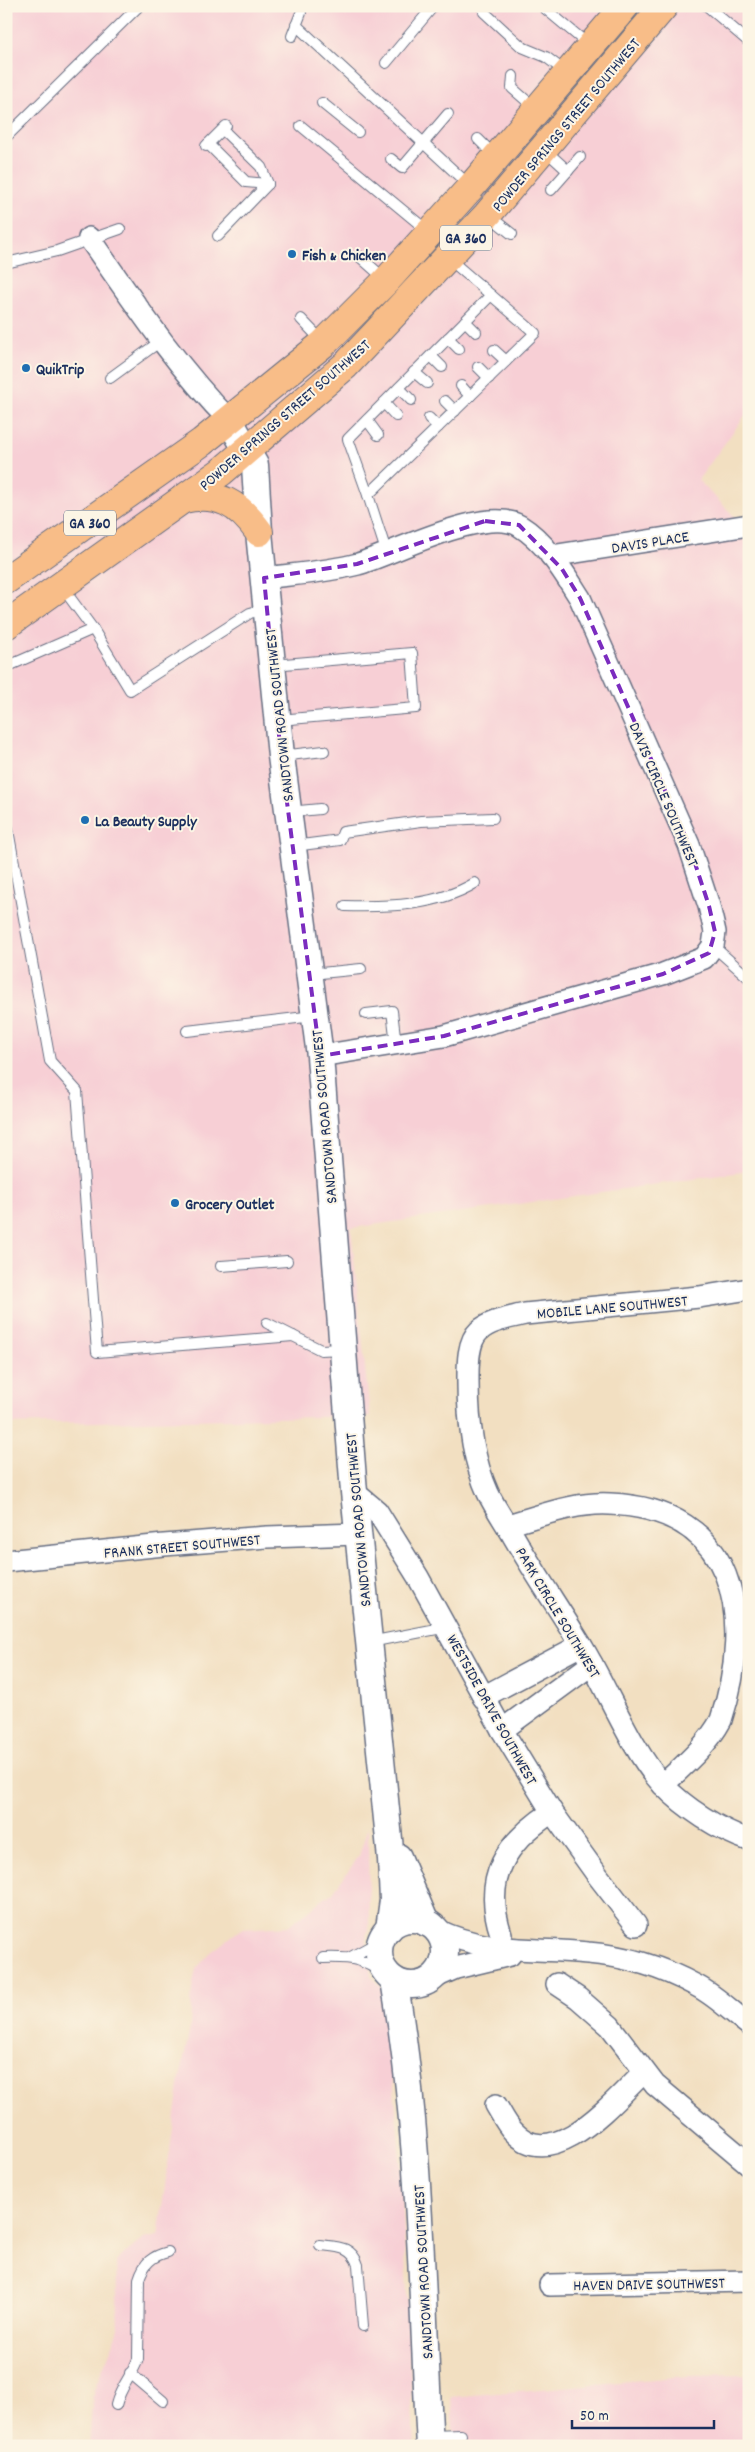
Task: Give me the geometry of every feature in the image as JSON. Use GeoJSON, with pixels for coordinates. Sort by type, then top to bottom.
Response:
{"type":"FeatureCollection","features":[{"type":"Feature","properties":{"kind":"main road","name":"POWDER SPRINGS STREET SOUTHWEST"},"geometry":{"type":"LineString","coordinates":[[6,580],[89,523],[230,421],[324,343],[386,281],[472,188],[487,148],[537,110],[624,6]]}},
{"type":"Feature","properties":{"kind":"main road","name":"POWDER SPRINGS STREET SOUTHWEST"},"geometry":{"type":"LineString","coordinates":[[6,625],[220,472],[346,365],[487,215],[664,6]]}},
{"type":"Feature","properties":{"kind":"main road"},"geometry":{"type":"LineString","coordinates":[[183,499],[204,496],[224,500],[245,513],[259,532]]}},
{"type":"Feature","properties":{"kind":"street"},"geometry":{"type":"LineString","coordinates":[[89,238],[162,340],[207,398],[230,421]]}},
{"type":"Feature","properties":{"kind":"street","name":"SANDTOWN ROAD SOUTHWEST"},"geometry":{"type":"LineString","coordinates":[[230,421],[255,466],[259,532],[281,756],[320,1056],[354,1492],[393,1900],[386,1933]]}},
{"type":"Feature","properties":{"kind":"street","name":"DAVIS CIRCLE SOUTHWEST"},"geometry":{"type":"LineString","coordinates":[[264,578],[325,571],[387,554],[458,527],[485,520],[504,520],[519,525],[536,539],[562,569],[580,598],[690,845],[709,906],[714,932],[713,946]]}},
{"type":"Feature","properties":{"kind":"street","name":"DAVIS PLACE"},"geometry":{"type":"LineString","coordinates":[[551,556],[749,525]]}},
{"type":"Feature","properties":{"kind":"street"},"geometry":{"type":"LineString","coordinates":[[320,1056],[444,1036],[663,974],[704,958],[713,946]]}},
{"type":"Feature","properties":{"kind":"street","name":"MOBILE LANE SOUTHWEST"},"geometry":{"type":"LineString","coordinates":[[478,1332],[497,1320],[525,1314],[699,1297],[749,1289]]}},
{"type":"Feature","properties":{"kind":"street","name":"PARK CIRCLE SOUTHWEST"},"geometry":{"type":"LineString","coordinates":[[478,1332],[470,1352],[468,1412],[474,1452],[488,1493],[540,1583],[581,1645],[640,1751],[664,1785],[697,1813],[738,1837],[749,1840]]}},
{"type":"Feature","properties":{"kind":"street","name":"WESTSIDE DRIVE SOUTHWEST"},"geometry":{"type":"LineString","coordinates":[[354,1492],[377,1511],[447,1627],[483,1697],[552,1812],[598,1876],[636,1924]]}},
{"type":"Feature","properties":{"kind":"street"},"geometry":{"type":"LineString","coordinates":[[507,1526],[559,1510],[585,1505],[610,1504],[637,1507],[682,1521],[704,1534],[721,1551],[731,1566],[744,1598],[747,1614],[748,1630],[741,1674],[732,1699],[707,1742],[664,1785]]}},
{"type":"Feature","properties":{"kind":"street","name":"FRANK STREET SOUTHWEST"},"geometry":{"type":"LineString","coordinates":[[6,1561],[267,1537],[358,1534]]}},
{"type":"Feature","properties":{"kind":"street"},"geometry":{"type":"LineString","coordinates":[[483,1697],[581,1645]]}},
{"type":"Feature","properties":{"kind":"street"},"geometry":{"type":"LineString","coordinates":[[502,1730],[592,1664]]}},
{"type":"Feature","properties":{"kind":"street"},"geometry":{"type":"LineString","coordinates":[[501,1934],[496,1919],[494,1900],[496,1880],[503,1862],[512,1846],[528,1828],[552,1812]]}},
{"type":"Feature","properties":{"kind":"street","name":"SANDTOWN ROAD SOUTHWEST"},"geometry":{"type":"LineString","coordinates":[[386,1821],[409,1886],[431,1926]]}},
{"type":"Feature","properties":{"kind":"street"},"geometry":{"type":"LineString","coordinates":[[530,1951],[474,1963],[412,1985],[392,1978],[383,1968],[379,1958],[379,1947],[386,1933],[406,1920],[431,1926],[456,1939],[475,1944],[530,1951],[590,1953],[640,1963],[698,1986],[749,2025]]}},
{"type":"Feature","properties":{"kind":"street"},"geometry":{"type":"LineString","coordinates":[[426,1981],[439,1971],[444,1955],[442,1938],[431,1926]]}},
{"type":"Feature","properties":{"kind":"street","name":"SANDTOWN ROAD SOUTHWEST"},"geometry":{"type":"LineString","coordinates":[[392,1978],[410,2098],[423,2278],[429,2441]]}},
{"type":"Feature","properties":{"kind":"street","name":"SANDTOWN ROAD SOUTHWEST"},"geometry":{"type":"LineString","coordinates":[[410,2098],[414,2011],[426,1981]]}},
{"type":"Feature","properties":{"kind":"street"},"geometry":{"type":"LineString","coordinates":[[557,1984],[578,1998],[610,2026],[644,2072],[667,2096],[749,2164]]}},
{"type":"Feature","properties":{"kind":"street"},"geometry":{"type":"LineString","coordinates":[[496,2105],[512,2131],[523,2140],[549,2145],[563,2142],[581,2130],[644,2072]]}},
{"type":"Feature","properties":{"kind":"street","name":"HAVEN DRIVE SOUTHWEST"},"geometry":{"type":"LineString","coordinates":[[550,2285],[749,2281]]}},
{"type":"Feature","properties":{"kind":"lane"},"geometry":{"type":"LineString","coordinates":[[6,137],[139,6]]}},
{"type":"Feature","properties":{"kind":"lane"},"geometry":{"type":"LineString","coordinates":[[542,6],[590,46]]}},
{"type":"Feature","properties":{"kind":"lane"},"geometry":{"type":"LineString","coordinates":[[707,6],[749,42]]}},
{"type":"Feature","properties":{"kind":"lane"},"geometry":{"type":"LineString","coordinates":[[386,63],[431,9]]}},
{"type":"Feature","properties":{"kind":"lane"},"geometry":{"type":"LineString","coordinates":[[484,12],[522,46],[546,57],[568,74]]}},
{"type":"Feature","properties":{"kind":"lane"},"geometry":{"type":"LineString","coordinates":[[292,36],[301,13]]}},
{"type":"Feature","properties":{"kind":"lane"},"geometry":{"type":"LineString","coordinates":[[296,25],[472,188]]}},
{"type":"Feature","properties":{"kind":"lane"},"geometry":{"type":"LineString","coordinates":[[514,76],[512,88],[537,110]]}},
{"type":"Feature","properties":{"kind":"lane"},"geometry":{"type":"LineString","coordinates":[[322,103],[358,132]]}},
{"type":"Feature","properties":{"kind":"lane"},"geometry":{"type":"LineString","coordinates":[[391,159],[402,168],[448,114]]}},
{"type":"Feature","properties":{"kind":"lane"},"geometry":{"type":"LineString","coordinates":[[301,126],[430,233]]}},
{"type":"Feature","properties":{"kind":"lane"},"geometry":{"type":"LineString","coordinates":[[224,128],[261,166],[268,184],[246,182],[207,145],[224,128]]}},
{"type":"Feature","properties":{"kind":"lane"},"geometry":{"type":"LineString","coordinates":[[544,149],[568,171]]}},
{"type":"Feature","properties":{"kind":"lane"},"geometry":{"type":"LineString","coordinates":[[551,190],[580,156]]}},
{"type":"Feature","properties":{"kind":"lane"},"geometry":{"type":"LineString","coordinates":[[218,236],[268,184]]}},
{"type":"Feature","properties":{"kind":"lane"},"geometry":{"type":"LineString","coordinates":[[487,215],[512,234]]}},
{"type":"Feature","properties":{"kind":"lane"},"geometry":{"type":"LineString","coordinates":[[6,263],[57,251],[120,228]]}},
{"type":"Feature","properties":{"kind":"lane"},"geometry":{"type":"LineString","coordinates":[[359,256],[386,281]]}},
{"type":"Feature","properties":{"kind":"lane"},"geometry":{"type":"LineString","coordinates":[[368,495],[535,333],[448,258]]}},
{"type":"Feature","properties":{"kind":"lane"},"geometry":{"type":"LineString","coordinates":[[387,554],[348,439],[491,295]]}},
{"type":"Feature","properties":{"kind":"lane"},"geometry":{"type":"LineString","coordinates":[[301,319],[324,343]]}},
{"type":"Feature","properties":{"kind":"lane"},"geometry":{"type":"LineString","coordinates":[[465,321],[476,332]]}},
{"type":"Feature","properties":{"kind":"lane"},"geometry":{"type":"LineString","coordinates":[[448,338],[459,349]]}},
{"type":"Feature","properties":{"kind":"lane"},"geometry":{"type":"LineString","coordinates":[[110,378],[162,340]]}},
{"type":"Feature","properties":{"kind":"lane"},"geometry":{"type":"LineString","coordinates":[[494,350],[506,361]]}},
{"type":"Feature","properties":{"kind":"lane"},"geometry":{"type":"LineString","coordinates":[[431,356],[442,367]]}},
{"type":"Feature","properties":{"kind":"lane"},"geometry":{"type":"LineString","coordinates":[[478,367],[489,378]]}},
{"type":"Feature","properties":{"kind":"lane"},"geometry":{"type":"LineString","coordinates":[[414,372],[427,384]]}},
{"type":"Feature","properties":{"kind":"lane"},"geometry":{"type":"LineString","coordinates":[[461,386],[470,396]]}},
{"type":"Feature","properties":{"kind":"lane"},"geometry":{"type":"LineString","coordinates":[[399,388],[411,400]]}},
{"type":"Feature","properties":{"kind":"lane"},"geometry":{"type":"LineString","coordinates":[[445,401],[455,411]]}},
{"type":"Feature","properties":{"kind":"lane"},"geometry":{"type":"LineString","coordinates":[[384,403],[396,416]]}},
{"type":"Feature","properties":{"kind":"lane"},"geometry":{"type":"LineString","coordinates":[[429,418],[438,427]]}},
{"type":"Feature","properties":{"kind":"lane"},"geometry":{"type":"LineString","coordinates":[[367,420],[378,435]]}},
{"type":"Feature","properties":{"kind":"lane"},"geometry":{"type":"LineString","coordinates":[[414,434],[422,442]]}},
{"type":"Feature","properties":{"kind":"lane"},"geometry":{"type":"LineString","coordinates":[[395,452],[403,461]]}},
{"type":"Feature","properties":{"kind":"lane"},"geometry":{"type":"LineString","coordinates":[[62,586],[93,629],[130,690],[250,613],[268,609]]}},
{"type":"Feature","properties":{"kind":"lane"},"geometry":{"type":"LineString","coordinates":[[6,667],[93,629]]}},
{"type":"Feature","properties":{"kind":"lane"},"geometry":{"type":"LineString","coordinates":[[273,665],[412,653],[416,708],[278,720]]}},
{"type":"Feature","properties":{"kind":"lane"},"geometry":{"type":"LineString","coordinates":[[281,756],[324,751]]}},
{"type":"Feature","properties":{"kind":"lane"},"geometry":{"type":"LineString","coordinates":[[288,812],[320,809]]}},
{"type":"Feature","properties":{"kind":"lane"},"geometry":{"type":"LineString","coordinates":[[293,846],[340,840],[344,832],[421,821],[493,818]]}},
{"type":"Feature","properties":{"kind":"lane"},"geometry":{"type":"LineString","coordinates":[[6,819],[50,1061],[77,1091],[97,1352],[293,1336]]}},
{"type":"Feature","properties":{"kind":"lane"},"geometry":{"type":"LineString","coordinates":[[345,906],[383,906],[440,898],[475,883]]}},
{"type":"Feature","properties":{"kind":"lane"},"geometry":{"type":"LineString","coordinates":[[713,946],[749,978]]}},
{"type":"Feature","properties":{"kind":"lane"},"geometry":{"type":"LineString","coordinates":[[310,974],[361,969]]}},
{"type":"Feature","properties":{"kind":"lane"},"geometry":{"type":"LineString","coordinates":[[366,1014],[392,1011],[396,1044]]}},
{"type":"Feature","properties":{"kind":"lane"},"geometry":{"type":"LineString","coordinates":[[187,1031],[315,1016]]}},
{"type":"Feature","properties":{"kind":"lane"},"geometry":{"type":"LineString","coordinates":[[221,1266],[287,1261]]}},
{"type":"Feature","properties":{"kind":"lane"},"geometry":{"type":"LineString","coordinates":[[267,1323],[321,1350],[342,1349]]}},
{"type":"Feature","properties":{"kind":"lane"},"geometry":{"type":"LineString","coordinates":[[369,1642],[447,1627]]}},
{"type":"Feature","properties":{"kind":"lane"},"geometry":{"type":"LineString","coordinates":[[351,1958],[373,1945],[386,1933]]}},
{"type":"Feature","properties":{"kind":"lane"},"geometry":{"type":"LineString","coordinates":[[323,1958],[351,1958],[367,1963],[392,1978]]}},
{"type":"Feature","properties":{"kind":"lane"},"geometry":{"type":"LineString","coordinates":[[320,2246],[346,2248],[356,2257],[363,2326]]}},
{"type":"Feature","properties":{"kind":"lane"},"geometry":{"type":"LineString","coordinates":[[116,2405],[122,2386],[136,2366],[139,2352],[138,2279],[143,2267],[151,2258],[168,2252]]}},
{"type":"Feature","properties":{"kind":"lane"},"geometry":{"type":"LineString","coordinates":[[130,2373],[164,2401]]}},
{"type":"Feature","properties":{"kind":"lane"},"geometry":{"type":"LineString","coordinates":[[429,2441],[461,2435]]}},
{"type":"Feature","properties":{"kind":"highlighted area"},"geometry":{"type":"Polygon","coordinates":[[[485,521],[519,525],[562,569],[580,598],[649,750],[689,845],[709,906],[715,932],[709,953],[663,974],[444,1036],[320,1056],[281,756],[264,578],[357,564],[485,521]]]}},
{"type":"Feature","properties":{"kind":"shaded area"},"geometry":{"type":"Polygon","coordinates":[[[6,6],[749,6],[749,410],[698,480],[749,531],[749,1171],[351,1228],[370,1416],[6,1424],[6,6]]]}},
{"type":"Feature","properties":{"kind":"shaded area"},"geometry":{"type":"Polygon","coordinates":[[[368,1827],[369,1925],[366,1935],[371,1976],[386,1992],[401,2171],[414,2446],[89,2446],[93,2392],[118,2332],[116,2261],[143,2239],[158,2236],[180,2078],[190,2028],[192,1987],[196,1969],[210,1953],[241,1929],[288,1926],[333,1892],[359,1856],[368,1827]]]}},
{"type":"Feature","properties":{"kind":"shaded area"},"geometry":{"type":"Polygon","coordinates":[[[749,2375],[749,2446],[454,2446],[451,2397],[687,2376],[749,2375]]]}},
{"type":"Feature","properties":{"kind":"place","name":"Fish & Chicken"},"geometry":{"type":"Point","coordinates":[292,254]}},
{"type":"Feature","properties":{"kind":"place","name":"QuikTrip"},"geometry":{"type":"Point","coordinates":[26,368]}},
{"type":"Feature","properties":{"kind":"place","name":"La Beauty Supply"},"geometry":{"type":"Point","coordinates":[85,820]}},
{"type":"Feature","properties":{"kind":"place","name":"Grocery Outlet"},"geometry":{"type":"Point","coordinates":[175,1203]}}]}
